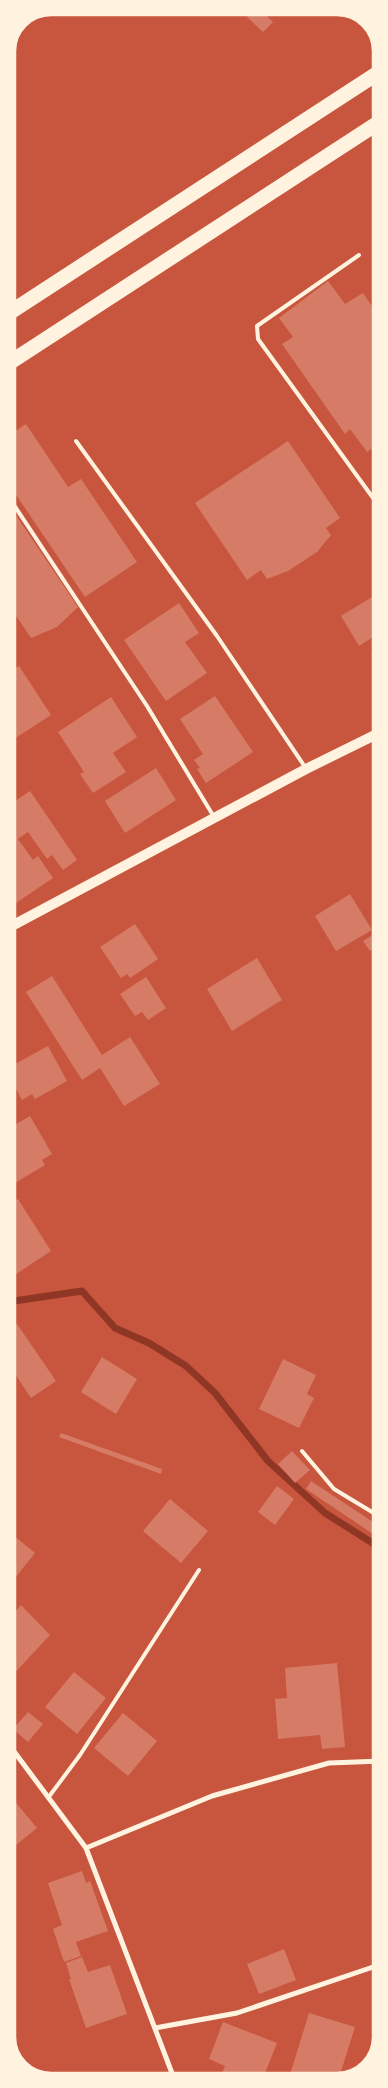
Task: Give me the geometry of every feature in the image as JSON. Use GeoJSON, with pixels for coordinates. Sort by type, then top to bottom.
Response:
{"type":"FeatureCollection","features":[{"type":"Feature","properties":{"kind":"highway"},"geometry":{"type":"LineString","coordinates":[[15,309],[373,76]]}},
{"type":"Feature","properties":{"kind":"highway"},"geometry":{"type":"LineString","coordinates":[[15,358],[373,126]]}},
{"type":"Feature","properties":{"kind":"main road"},"geometry":{"type":"LineString","coordinates":[[15,925],[306,769],[373,736]]}},
{"type":"Feature","properties":{"kind":"street"},"geometry":{"type":"LineString","coordinates":[[15,1753],[86,1848],[172,2073]]}},
{"type":"Feature","properties":{"kind":"street"},"geometry":{"type":"LineString","coordinates":[[86,1848],[212,1796],[329,1763],[373,1761]]}},
{"type":"Feature","properties":{"kind":"street"},"geometry":{"type":"LineString","coordinates":[[155,2028],[237,2013],[373,1967]]}},
{"type":"Feature","properties":{"kind":"lane"},"geometry":{"type":"LineString","coordinates":[[359,255],[257,326],[258,339],[373,498]]}},
{"type":"Feature","properties":{"kind":"lane"},"geometry":{"type":"LineString","coordinates":[[76,441],[217,636],[306,769]]}},
{"type":"Feature","properties":{"kind":"lane"},"geometry":{"type":"LineString","coordinates":[[15,507],[147,706],[215,819]]}},
{"type":"Feature","properties":{"kind":"lane"},"geometry":{"type":"LineString","coordinates":[[302,1451],[334,1489],[373,1513]]}},
{"type":"Feature","properties":{"kind":"lane"},"geometry":{"type":"LineString","coordinates":[[48,1798],[80,1755],[199,1570]]}},
{"type":"Feature","properties":{"kind":"building"},"geometry":{"type":"Polygon","coordinates":[[[249,15],[266,15],[273,22],[263,32],[247,17],[249,15]]]}},
{"type":"Feature","properties":{"kind":"building"},"geometry":{"type":"Polygon","coordinates":[[[328,281],[345,304],[363,293],[373,307],[373,448],[367,452],[350,429],[345,434],[282,344],[293,337],[279,318],[328,281]]]}},
{"type":"Feature","properties":{"kind":"building"},"geometry":{"type":"Polygon","coordinates":[[[26,424],[68,487],[81,479],[137,562],[85,597],[15,493],[15,431],[26,424]]]}},
{"type":"Feature","properties":{"kind":"building"},"geometry":{"type":"Polygon","coordinates":[[[288,441],[340,518],[326,528],[331,535],[317,552],[288,571],[267,579],[261,570],[247,580],[195,503],[288,441]]]}},
{"type":"Feature","properties":{"kind":"building"},"geometry":{"type":"Polygon","coordinates":[[[15,514],[78,607],[57,627],[31,638],[15,614],[15,514]]]}},
{"type":"Feature","properties":{"kind":"building"},"geometry":{"type":"Polygon","coordinates":[[[372,597],[373,637],[359,646],[341,616],[372,597]]]}},
{"type":"Feature","properties":{"kind":"building"},"geometry":{"type":"Polygon","coordinates":[[[179,603],[199,633],[185,642],[207,673],[166,701],[124,640],[179,603]]]}},
{"type":"Feature","properties":{"kind":"building"},"geometry":{"type":"Polygon","coordinates":[[[19,666],[51,715],[15,738],[15,668],[19,666]]]}},
{"type":"Feature","properties":{"kind":"building"},"geometry":{"type":"Polygon","coordinates":[[[215,696],[253,752],[206,783],[197,769],[200,768],[194,760],[203,754],[180,719],[215,696]]]}},
{"type":"Feature","properties":{"kind":"building"},"geometry":{"type":"Polygon","coordinates":[[[111,697],[137,737],[113,753],[126,772],[93,793],[80,774],[84,772],[58,732],[111,697]]]}},
{"type":"Feature","properties":{"kind":"building"},"geometry":{"type":"Polygon","coordinates":[[[156,768],[176,800],[125,833],[105,801],[156,768]]]}},
{"type":"Feature","properties":{"kind":"building"},"geometry":{"type":"Polygon","coordinates":[[[30,791],[77,860],[63,870],[52,855],[47,859],[28,832],[18,839],[33,860],[38,856],[53,878],[16,903],[15,902],[15,801],[30,791]]]}},
{"type":"Feature","properties":{"kind":"building"},"geometry":{"type":"Polygon","coordinates":[[[350,894],[372,930],[336,951],[315,916],[350,894]]]}},
{"type":"Feature","properties":{"kind":"building"},"geometry":{"type":"Polygon","coordinates":[[[135,924],[158,959],[130,978],[127,974],[121,978],[100,947],[135,924]]]}},
{"type":"Feature","properties":{"kind":"building"},"geometry":{"type":"Polygon","coordinates":[[[373,935],[373,949],[370,951],[363,941],[373,935]]]}},
{"type":"Feature","properties":{"kind":"building"},"geometry":{"type":"Polygon","coordinates":[[[257,958],[282,1000],[232,1031],[207,989],[257,958]]]}},
{"type":"Feature","properties":{"kind":"building"},"geometry":{"type":"Polygon","coordinates":[[[52,976],[102,1055],[130,1037],[160,1084],[124,1106],[100,1068],[82,1080],[26,992],[52,976]]]}},
{"type":"Feature","properties":{"kind":"building"},"geometry":{"type":"Polygon","coordinates":[[[146,977],[166,1008],[148,1020],[142,1012],[135,1016],[120,994],[146,977]]]}},
{"type":"Feature","properties":{"kind":"building"},"geometry":{"type":"Polygon","coordinates":[[[48,1046],[67,1081],[35,1099],[32,1094],[22,1100],[15,1086],[15,1064],[48,1046]]]}},
{"type":"Feature","properties":{"kind":"building"},"geometry":{"type":"Polygon","coordinates":[[[30,1116],[52,1154],[42,1160],[45,1165],[15,1183],[15,1125],[30,1116]]]}},
{"type":"Feature","properties":{"kind":"building"},"geometry":{"type":"Polygon","coordinates":[[[18,1199],[51,1251],[15,1275],[15,1201],[18,1199]]]}},
{"type":"Feature","properties":{"kind":"building"},"geometry":{"type":"Polygon","coordinates":[[[17,1324],[56,1381],[31,1398],[15,1374],[15,1325],[17,1324]]]}},
{"type":"Feature","properties":{"kind":"building"},"geometry":{"type":"Polygon","coordinates":[[[102,1357],[137,1379],[116,1414],[81,1392],[102,1357]]]}},
{"type":"Feature","properties":{"kind":"building"},"geometry":{"type":"Polygon","coordinates":[[[283,1359],[316,1375],[307,1394],[314,1398],[299,1428],[259,1409],[283,1359]]]}},
{"type":"Feature","properties":{"kind":"building"},"geometry":{"type":"Polygon","coordinates":[[[61,1433],[162,1469],[161,1474],[59,1437],[61,1433]]]}},
{"type":"Feature","properties":{"kind":"building"},"geometry":{"type":"Polygon","coordinates":[[[292,1451],[310,1470],[295,1483],[278,1464],[292,1451]]]}},
{"type":"Feature","properties":{"kind":"building"},"geometry":{"type":"Polygon","coordinates":[[[311,1481],[373,1522],[373,1534],[306,1489],[311,1481]]]}},
{"type":"Feature","properties":{"kind":"building"},"geometry":{"type":"Polygon","coordinates":[[[277,1486],[294,1499],[275,1525],[258,1512],[277,1486]]]}},
{"type":"Feature","properties":{"kind":"building"},"geometry":{"type":"Polygon","coordinates":[[[170,1499],[208,1531],[181,1563],[143,1531],[170,1499]]]}},
{"type":"Feature","properties":{"kind":"building"},"geometry":{"type":"Polygon","coordinates":[[[15,1537],[35,1553],[15,1578],[15,1537]]]}},
{"type":"Feature","properties":{"kind":"building"},"geometry":{"type":"Polygon","coordinates":[[[21,1605],[50,1635],[15,1673],[15,1612],[21,1605]]]}},
{"type":"Feature","properties":{"kind":"building"},"geometry":{"type":"Polygon","coordinates":[[[337,1663],[345,1747],[322,1749],[320,1735],[278,1739],[275,1699],[287,1698],[285,1668],[337,1663]]]}},
{"type":"Feature","properties":{"kind":"building"},"geometry":{"type":"Polygon","coordinates":[[[74,1672],[106,1698],[77,1734],[45,1707],[74,1672]]]}},
{"type":"Feature","properties":{"kind":"building"},"geometry":{"type":"Polygon","coordinates":[[[28,1712],[43,1724],[28,1742],[15,1731],[15,1727],[28,1712]]]}},
{"type":"Feature","properties":{"kind":"building"},"geometry":{"type":"Polygon","coordinates":[[[123,1713],[157,1741],[128,1776],[94,1748],[123,1713]]]}},
{"type":"Feature","properties":{"kind":"building"},"geometry":{"type":"Polygon","coordinates":[[[15,1801],[37,1828],[15,1846],[15,1801]]]}},
{"type":"Feature","properties":{"kind":"building"},"geometry":{"type":"Polygon","coordinates":[[[82,1871],[86,1883],[90,1881],[108,1931],[76,1942],[81,1956],[64,1962],[53,1929],[62,1925],[48,1883],[82,1871]]]}},
{"type":"Feature","properties":{"kind":"building"},"geometry":{"type":"Polygon","coordinates":[[[284,1949],[296,1980],[259,1994],[247,1964],[284,1949]]]}},
{"type":"Feature","properties":{"kind":"building"},"geometry":{"type":"Polygon","coordinates":[[[82,1957],[88,1972],[110,1965],[127,2014],[86,2028],[69,1979],[71,1979],[66,1963],[82,1957]]]}},
{"type":"Feature","properties":{"kind":"building"},"geometry":{"type":"Polygon","coordinates":[[[309,2013],[355,2027],[341,2073],[290,2073],[309,2013]]]}},
{"type":"Feature","properties":{"kind":"building"},"geometry":{"type":"Polygon","coordinates":[[[223,2022],[277,2043],[265,2073],[222,2073],[225,2066],[209,2059],[223,2022]]]}},
{"type":"Feature","properties":{"kind":"waterway"},"geometry":{"type":"LineString","coordinates":[[15,1301],[82,1291],[115,1328],[149,1343],[186,1366],[215,1393],[268,1461],[325,1513],[373,1543]]}}]}
